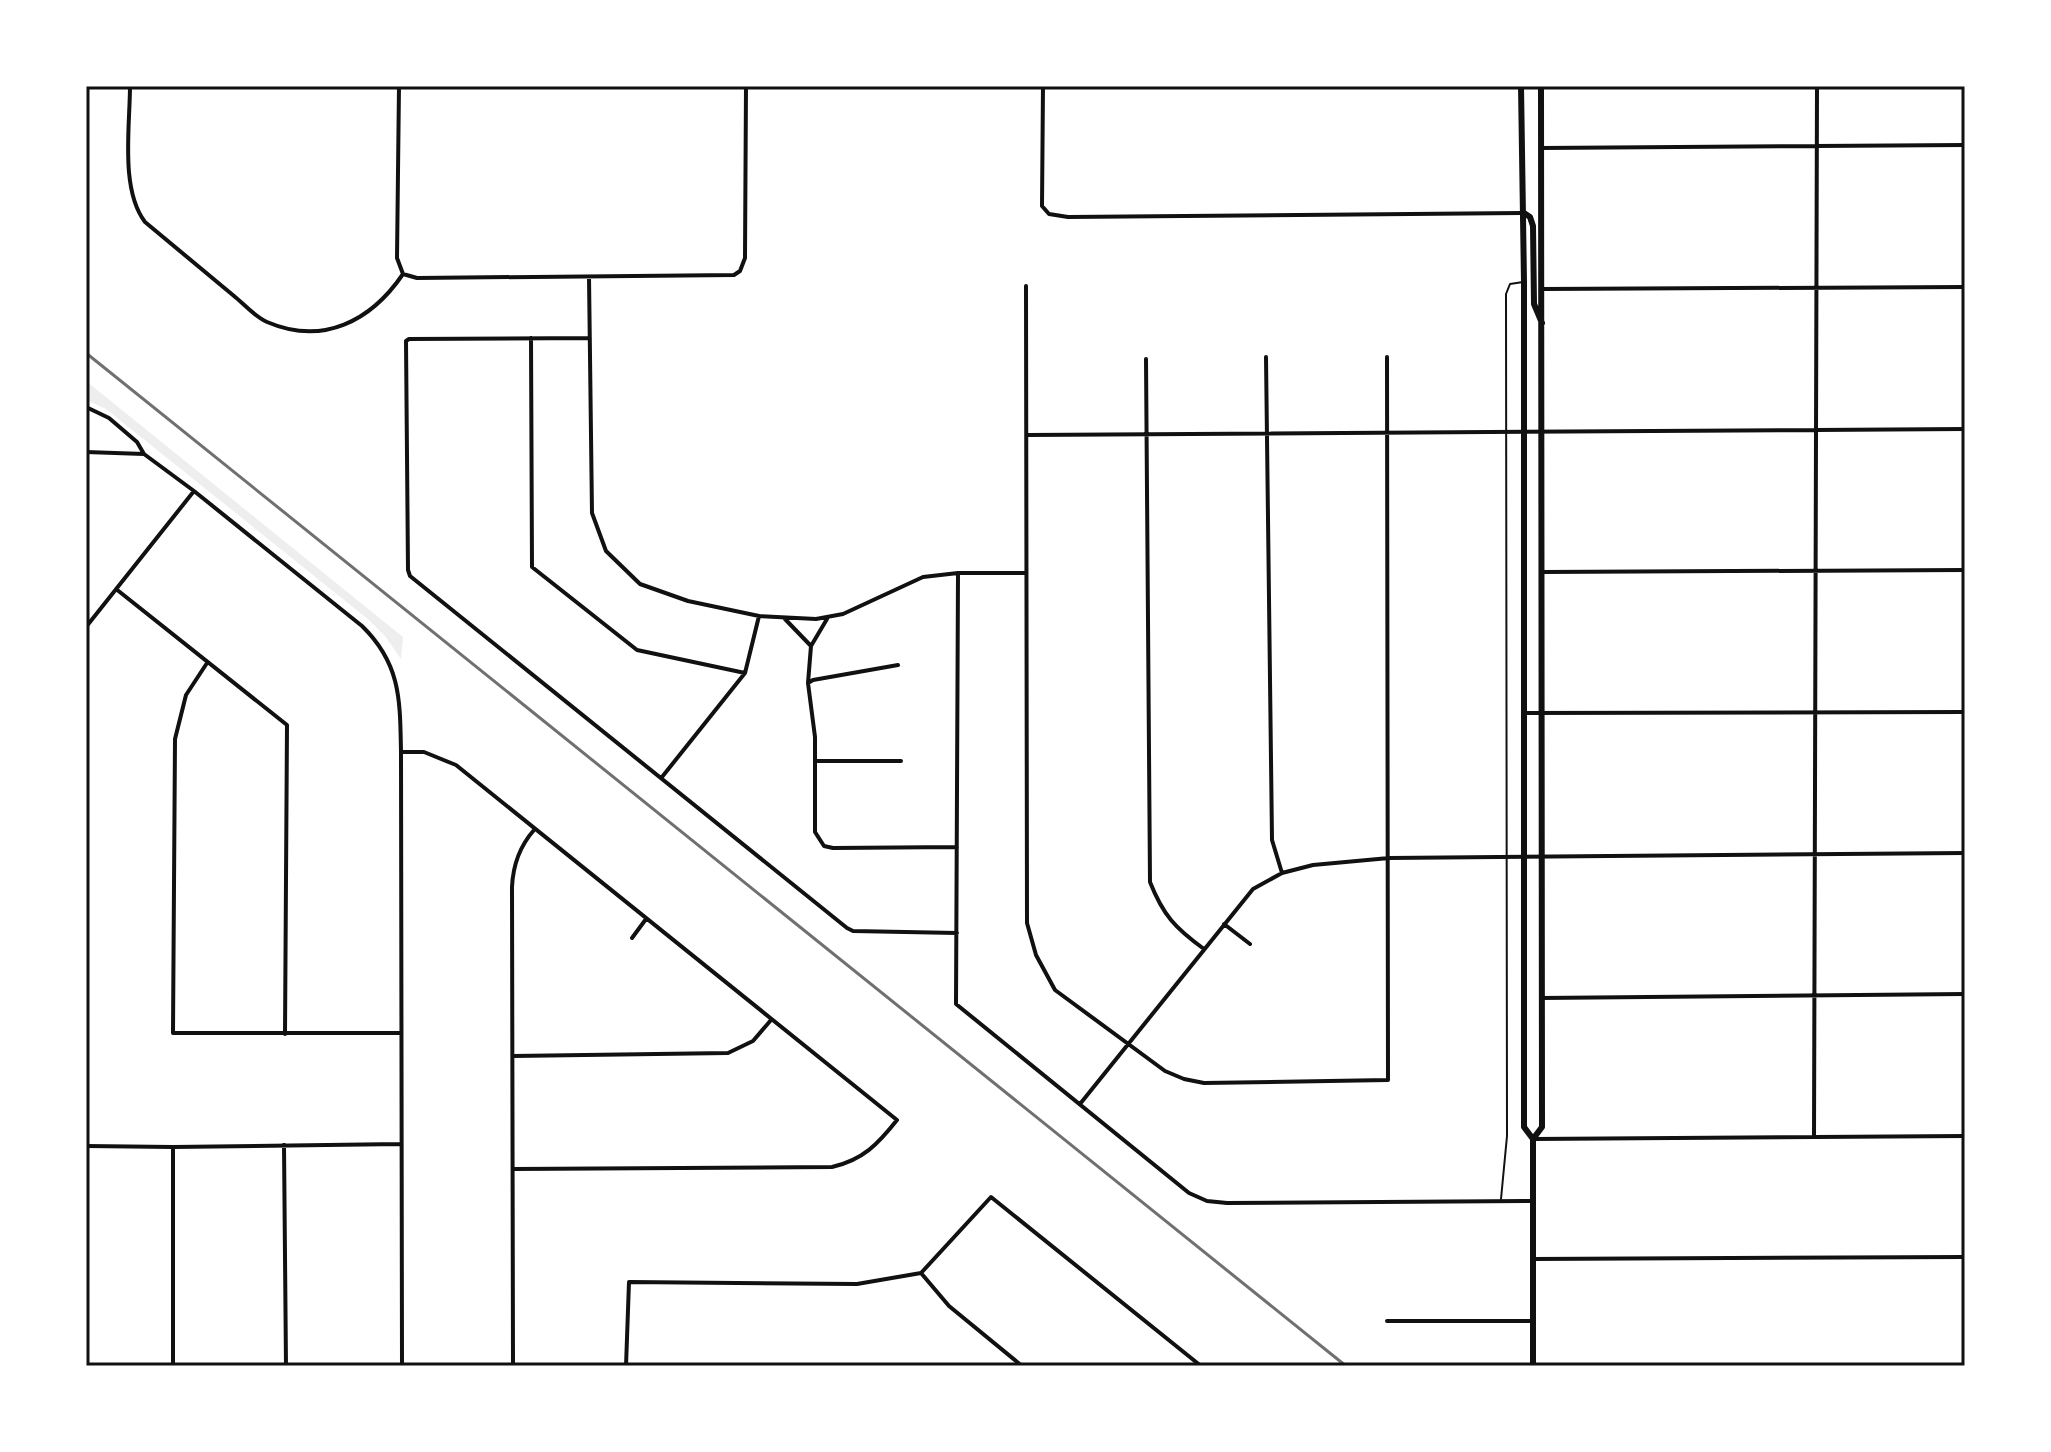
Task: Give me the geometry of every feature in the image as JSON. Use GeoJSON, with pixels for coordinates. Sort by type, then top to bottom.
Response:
{"type":"FeatureCollection","features":[{"type":"Feature","properties":{"kind":"main road"},"geometry":{"type":"LineString","coordinates":[[1521,86],[1525,432],[1524,1127],[1533,1139]]}},
{"type":"Feature","properties":{"kind":"main road"},"geometry":{"type":"LineString","coordinates":[[1533,1366],[1533,1139],[1542,1127],[1541,86]]}},
{"type":"Feature","properties":{"kind":"main road"},"geometry":{"type":"LineString","coordinates":[[1524,213],[1530,217],[1533,226],[1534,304],[1542,323]]}},
{"type":"Feature","properties":{"kind":"street"},"geometry":{"type":"LineString","coordinates":[[130,86],[129,188],[138,214],[265,322],[297,331],[325,332],[357,319],[389,295],[403,274]]}},
{"type":"Feature","properties":{"kind":"street"},"geometry":{"type":"LineString","coordinates":[[399,86],[397,258],[403,274]]}},
{"type":"Feature","properties":{"kind":"street"},"geometry":{"type":"LineString","coordinates":[[403,274],[417,278],[728,276],[740,271],[745,258],[746,86]]}},
{"type":"Feature","properties":{"kind":"street"},"geometry":{"type":"LineString","coordinates":[[1043,86],[1042,206],[1049,214],[1093,217],[1524,213]]}},
{"type":"Feature","properties":{"kind":"street"},"geometry":{"type":"LineString","coordinates":[[1814,1137],[1817,86]]}},
{"type":"Feature","properties":{"kind":"street"},"geometry":{"type":"LineString","coordinates":[[1541,148],[1965,145]]}},
{"type":"Feature","properties":{"kind":"street"},"geometry":{"type":"LineString","coordinates":[[589,277],[592,513],[606,551],[640,584],[688,601],[759,616],[827,619],[923,577],[958,573],[1026,573]]}},
{"type":"Feature","properties":{"kind":"street"},"geometry":{"type":"LineString","coordinates":[[1026,286],[1027,923],[1036,955],[1055,990],[1165,1071],[1204,1083],[1388,1080],[1387,357]]}},
{"type":"Feature","properties":{"kind":"street"},"geometry":{"type":"LineString","coordinates":[[1542,289],[1965,287]]}},
{"type":"Feature","properties":{"kind":"street"},"geometry":{"type":"LineString","coordinates":[[531,338],[532,567],[637,650],[745,673]]}},
{"type":"Feature","properties":{"kind":"street"},"geometry":{"type":"LineString","coordinates":[[590,338],[406,341],[410,576],[847,928],[853,931],[957,933]]}},
{"type":"Feature","properties":{"kind":"street"},"geometry":{"type":"LineString","coordinates":[[1266,357],[1272,840],[1282,873]]}},
{"type":"Feature","properties":{"kind":"street"},"geometry":{"type":"LineString","coordinates":[[1146,359],[1150,882],[1160,909],[1178,929],[1204,949]]}},
{"type":"Feature","properties":{"kind":"street"},"geometry":{"type":"LineString","coordinates":[[86,407],[109,418],[137,442],[144,454],[372,636],[389,662],[399,691],[400,1144],[404,1251],[402,1366]]}},
{"type":"Feature","properties":{"kind":"street"},"geometry":{"type":"LineString","coordinates":[[1027,435],[1965,429]]}},
{"type":"Feature","properties":{"kind":"street"},"geometry":{"type":"LineString","coordinates":[[86,452],[144,454]]}},
{"type":"Feature","properties":{"kind":"street"},"geometry":{"type":"LineString","coordinates":[[86,627],[194,491]]}},
{"type":"Feature","properties":{"kind":"street"},"geometry":{"type":"LineString","coordinates":[[1542,572],[1965,570]]}},
{"type":"Feature","properties":{"kind":"street"},"geometry":{"type":"LineString","coordinates":[[958,573],[956,1004],[1189,1193],[1207,1201],[1532,1201]]}},
{"type":"Feature","properties":{"kind":"street"},"geometry":{"type":"LineString","coordinates":[[116,589],[287,725],[285,1034]]}},
{"type":"Feature","properties":{"kind":"street"},"geometry":{"type":"LineString","coordinates":[[662,777],[745,673],[759,616]]}},
{"type":"Feature","properties":{"kind":"street"},"geometry":{"type":"LineString","coordinates":[[782,616],[811,646]]}},
{"type":"Feature","properties":{"kind":"street"},"geometry":{"type":"LineString","coordinates":[[827,619],[811,646],[808,683],[815,737],[815,832],[824,846],[833,848],[957,847]]}},
{"type":"Feature","properties":{"kind":"street"},"geometry":{"type":"LineString","coordinates":[[207,663],[186,695],[175,739],[173,1033],[400,1033]]}},
{"type":"Feature","properties":{"kind":"street"},"geometry":{"type":"LineString","coordinates":[[808,683],[898,665]]}},
{"type":"Feature","properties":{"kind":"street"},"geometry":{"type":"LineString","coordinates":[[1524,713],[1965,712]]}},
{"type":"Feature","properties":{"kind":"street"},"geometry":{"type":"LineString","coordinates":[[401,752],[424,752],[456,765],[897,1120],[866,1155],[832,1167],[513,1169]]}},
{"type":"Feature","properties":{"kind":"street"},"geometry":{"type":"LineString","coordinates":[[815,761],[901,761]]}},
{"type":"Feature","properties":{"kind":"street"},"geometry":{"type":"LineString","coordinates":[[513,1366],[513,878],[520,850],[534,830]]}},
{"type":"Feature","properties":{"kind":"street"},"geometry":{"type":"LineString","coordinates":[[1080,1104],[1253,889],[1282,873],[1313,865],[1389,858],[1965,853]]}},
{"type":"Feature","properties":{"kind":"street"},"geometry":{"type":"LineString","coordinates":[[632,938],[646,919]]}},
{"type":"Feature","properties":{"kind":"street"},"geometry":{"type":"LineString","coordinates":[[1224,924],[1250,944]]}},
{"type":"Feature","properties":{"kind":"street"},"geometry":{"type":"LineString","coordinates":[[1541,998],[1965,994]]}},
{"type":"Feature","properties":{"kind":"street"},"geometry":{"type":"LineString","coordinates":[[513,1056],[728,1053],[753,1041],[771,1020]]}},
{"type":"Feature","properties":{"kind":"street"},"geometry":{"type":"LineString","coordinates":[[1533,1139],[1965,1136]]}},
{"type":"Feature","properties":{"kind":"street"},"geometry":{"type":"LineString","coordinates":[[86,1146],[400,1144]]}},
{"type":"Feature","properties":{"kind":"street"},"geometry":{"type":"LineString","coordinates":[[284,1145],[286,1366]]}},
{"type":"Feature","properties":{"kind":"street"},"geometry":{"type":"LineString","coordinates":[[173,1147],[173,1366]]}},
{"type":"Feature","properties":{"kind":"street"},"geometry":{"type":"LineString","coordinates":[[626,1366],[629,1282],[857,1284],[921,1273],[991,1197],[1201,1366]]}},
{"type":"Feature","properties":{"kind":"street"},"geometry":{"type":"LineString","coordinates":[[1532,1259],[1965,1257]]}},
{"type":"Feature","properties":{"kind":"street"},"geometry":{"type":"LineString","coordinates":[[921,1273],[949,1306],[1022,1366]]}},
{"type":"Feature","properties":{"kind":"street"},"geometry":{"type":"LineString","coordinates":[[1387,1321],[1533,1321]]}},
{"type":"Feature","properties":{"kind":"lane"},"geometry":{"type":"LineString","coordinates":[[1501,1201],[1507,1136],[1506,294],[1510,284],[1524,282]]}},
{"type":"Feature","properties":{"kind":"shaded area"},"geometry":{"type":"Polygon","coordinates":[[[86,381],[403,637],[401,659],[369,620],[106,409],[86,400],[86,381]]]}},
{"type":"Feature","properties":{"kind":"railway"},"geometry":{"type":"LineString","coordinates":[[86,353],[1346,1366]]}}]}
